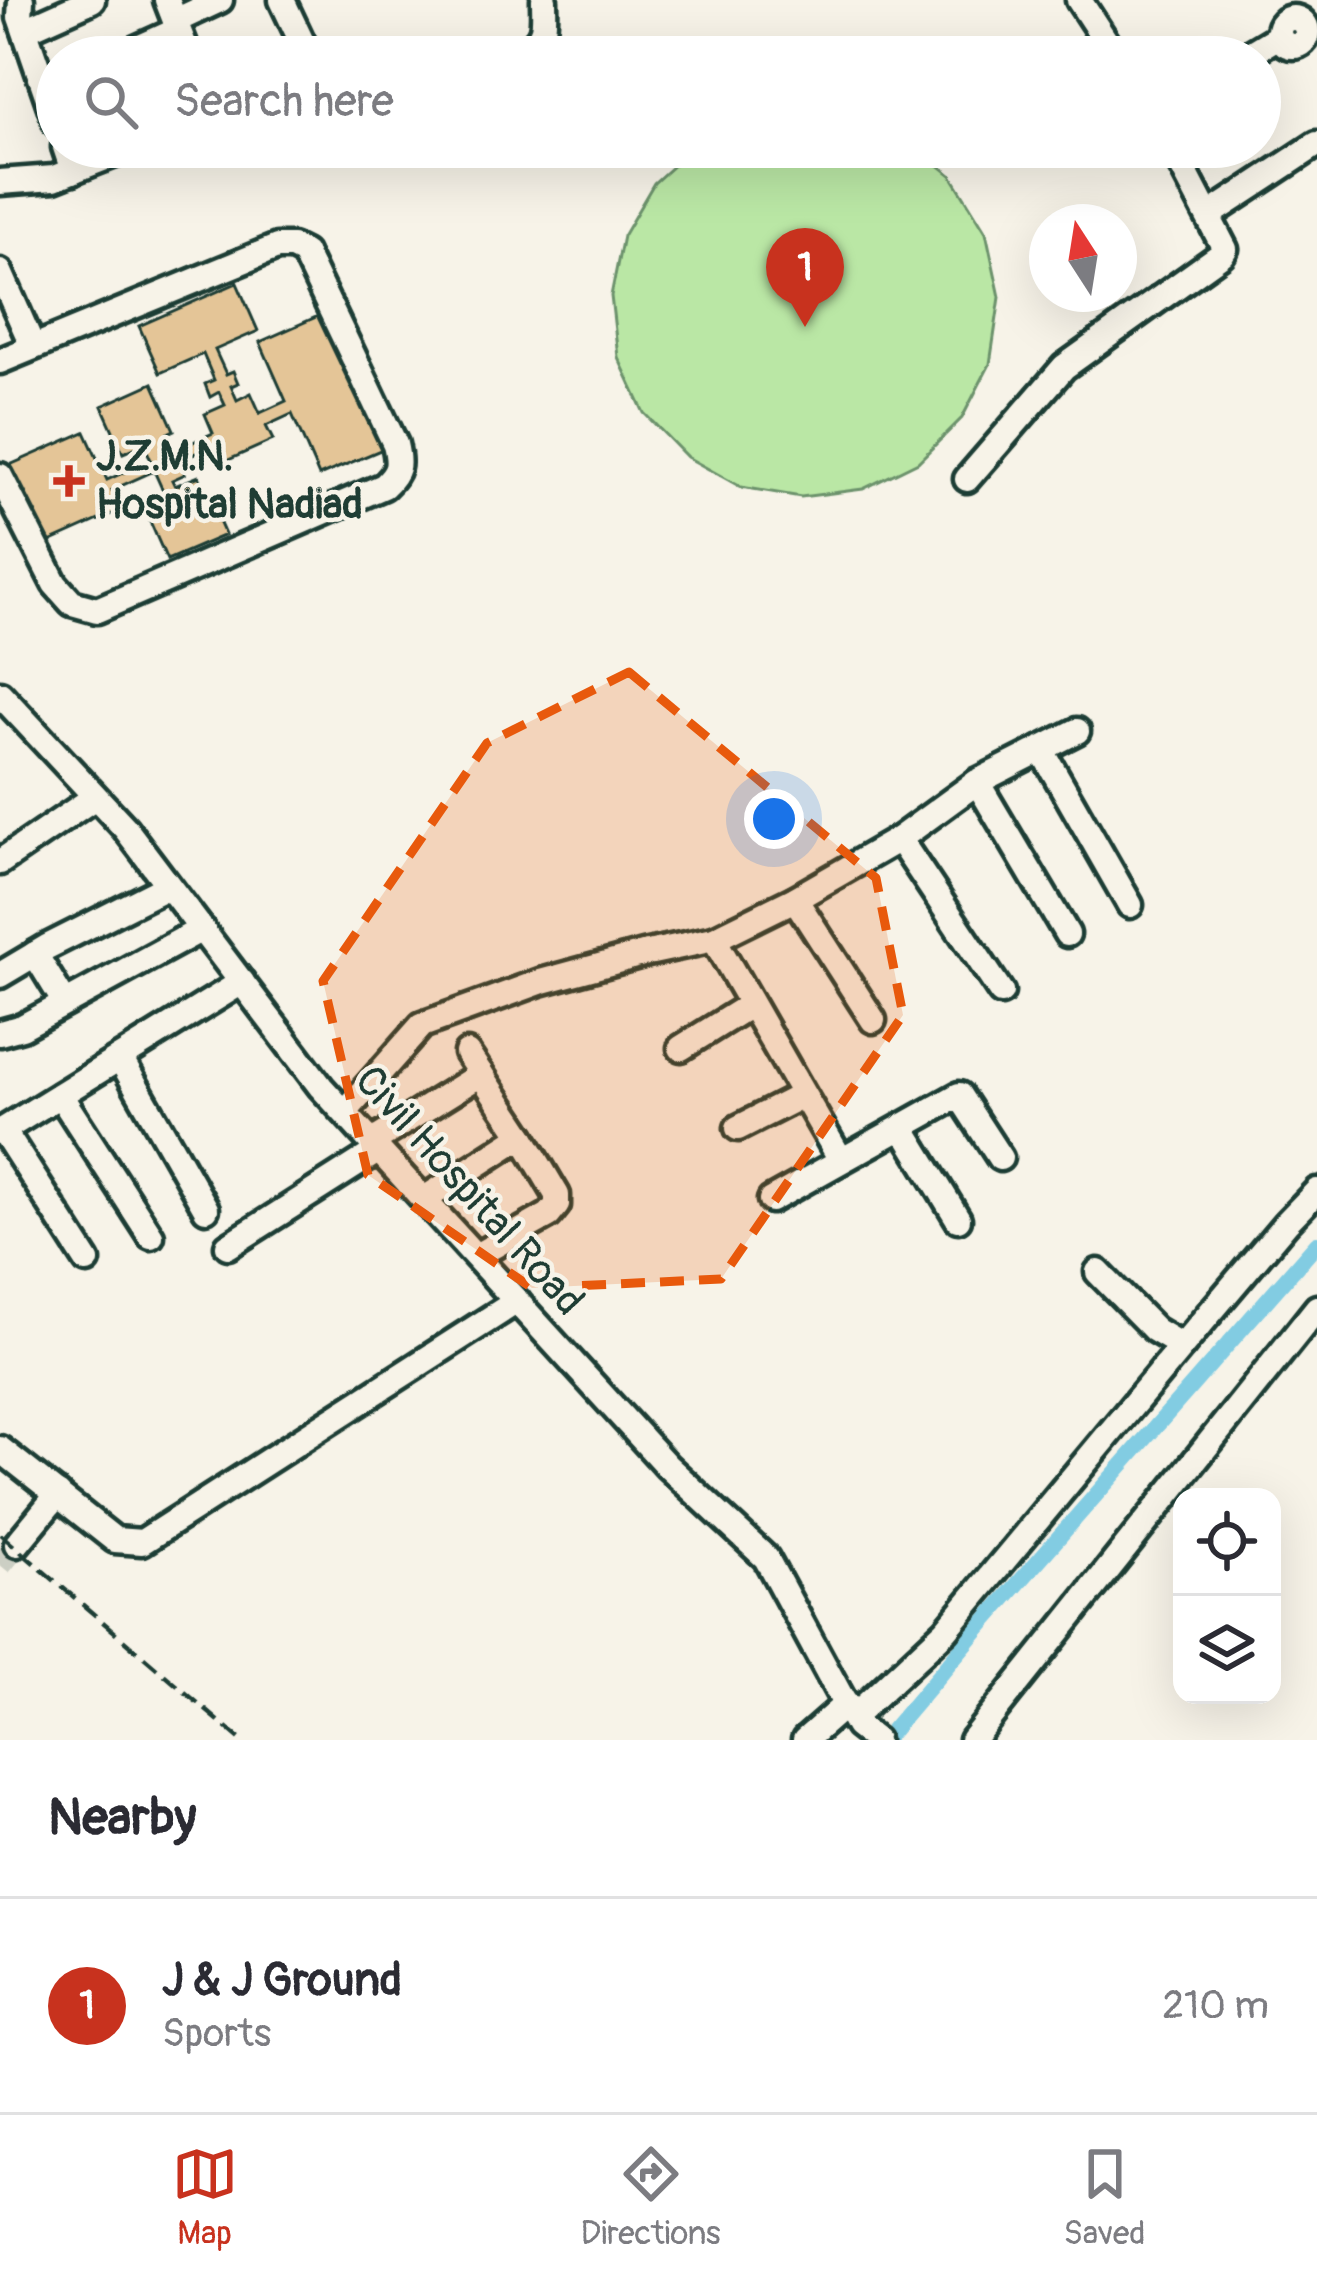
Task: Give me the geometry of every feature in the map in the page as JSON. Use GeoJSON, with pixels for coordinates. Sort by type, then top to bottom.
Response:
{"type":"FeatureCollection","features":[{"type":"Feature","properties":{"kind":"street"},"geometry":{"type":"LineString","coordinates":[[21,0],[20,17],[36,54]]}},
{"type":"Feature","properties":{"kind":"street"},"geometry":{"type":"LineString","coordinates":[[25,30],[92,0]]}},
{"type":"Feature","properties":{"kind":"street"},"geometry":{"type":"LineString","coordinates":[[147,36],[173,17],[220,0]]}},
{"type":"Feature","properties":{"kind":"street"},"geometry":{"type":"LineString","coordinates":[[282,0],[299,36]]}},
{"type":"Feature","properties":{"kind":"street"},"geometry":{"type":"LineString","coordinates":[[540,36],[544,0]]}},
{"type":"Feature","properties":{"kind":"street"},"geometry":{"type":"LineString","coordinates":[[1079,0],[1102,36]]}},
{"type":"Feature","properties":{"kind":"street"},"geometry":{"type":"LineString","coordinates":[[1281,168],[1317,144]]}},
{"type":"Feature","properties":{"kind":"street"},"geometry":{"type":"LineString","coordinates":[[0,182],[54,178],[62,168]]}},
{"type":"Feature","properties":{"kind":"street"},"geometry":{"type":"LineString","coordinates":[[967,478],[1064,367],[1222,254],[1225,243],[1183,168]]}},
{"type":"Feature","properties":{"kind":"street"},"geometry":{"type":"LineString","coordinates":[[1209,215],[1280,168]]}},
{"type":"Feature","properties":{"kind":"street"},"geometry":{"type":"LineString","coordinates":[[0,361],[277,247],[292,247],[304,253],[395,445],[399,463],[398,473],[384,486],[97,610],[72,603],[55,584],[0,476]]}},
{"type":"Feature","properties":{"kind":"street"},"geometry":{"type":"LineString","coordinates":[[0,272],[33,347]]}},
{"type":"Feature","properties":{"kind":"street","name":"Civil Hospital Road"},"geometry":{"type":"LineString","coordinates":[[1,698],[124,828],[321,1087],[667,1466],[766,1558],[858,1722]]}},
{"type":"Feature","properties":{"kind":"street"},"geometry":{"type":"LineString","coordinates":[[345,1112],[422,1025],[540,982],[714,939],[899,839],[977,782],[1077,731]]}},
{"type":"Feature","properties":{"kind":"street"},"geometry":{"type":"LineString","coordinates":[[1041,749],[1130,905]]}},
{"type":"Feature","properties":{"kind":"street"},"geometry":{"type":"LineString","coordinates":[[977,782],[1067,934]]}},
{"type":"Feature","properties":{"kind":"street"},"geometry":{"type":"LineString","coordinates":[[0,862],[95,797]]}},
{"type":"Feature","properties":{"kind":"street"},"geometry":{"type":"LineString","coordinates":[[899,839],[1001,992]]}},
{"type":"Feature","properties":{"kind":"street"},"geometry":{"type":"LineString","coordinates":[[0,975],[168,886]]}},
{"type":"Feature","properties":{"kind":"street"},"geometry":{"type":"LineString","coordinates":[[794,899],[873,1020]]}},
{"type":"Feature","properties":{"kind":"street"},"geometry":{"type":"LineString","coordinates":[[0,1033],[22,1027],[202,929]]}},
{"type":"Feature","properties":{"kind":"street"},"geometry":{"type":"LineString","coordinates":[[714,939],[841,1160]]}},
{"type":"Feature","properties":{"kind":"street"},"geometry":{"type":"LineString","coordinates":[[35,954],[65,1004]]}},
{"type":"Feature","properties":{"kind":"street"},"geometry":{"type":"LineString","coordinates":[[88,1261],[1,1131],[242,982]]}},
{"type":"Feature","properties":{"kind":"street"},"geometry":{"type":"LineString","coordinates":[[681,1048],[750,1006]]}},
{"type":"Feature","properties":{"kind":"street"},"geometry":{"type":"LineString","coordinates":[[120,1058],[206,1209]]}},
{"type":"Feature","properties":{"kind":"street"},"geometry":{"type":"LineString","coordinates":[[228,1246],[376,1146],[474,1064],[557,1195],[549,1215],[476,1256]]}},
{"type":"Feature","properties":{"kind":"street"},"geometry":{"type":"LineString","coordinates":[[60,1095],[151,1236]]}},
{"type":"Feature","properties":{"kind":"street"},"geometry":{"type":"LineString","coordinates":[[738,1129],[803,1095]]}},
{"type":"Feature","properties":{"kind":"street"},"geometry":{"type":"LineString","coordinates":[[771,1200],[959,1095],[1000,1158]]}},
{"type":"Feature","properties":{"kind":"street"},"geometry":{"type":"LineString","coordinates":[[902,1127],[958,1219]]}},
{"type":"Feature","properties":{"kind":"street"},"geometry":{"type":"LineString","coordinates":[[424,1198],[522,1136]]}},
{"type":"Feature","properties":{"kind":"street"},"geometry":{"type":"LineString","coordinates":[[805,1740],[858,1722],[946,1630],[1317,1191]]}},
{"type":"Feature","properties":{"kind":"street"},"geometry":{"type":"LineString","coordinates":[[1098,1272],[1155,1330],[1182,1346]]}},
{"type":"Feature","properties":{"kind":"street"},"geometry":{"type":"LineString","coordinates":[[0,1449],[115,1540],[142,1543],[517,1301]]}},
{"type":"Feature","properties":{"kind":"street"},"geometry":{"type":"LineString","coordinates":[[972,1740],[1317,1308]]}},
{"type":"Feature","properties":{"kind":"street"},"geometry":{"type":"LineString","coordinates":[[17,1544],[58,1494]]}},
{"type":"Feature","properties":{"kind":"highlighted area"},"geometry":{"type":"Polygon","coordinates":[[[629,672],[876,878],[903,1015],[721,1279],[532,1288],[368,1175],[323,981],[487,743],[629,672]]]}},
{"type":"Feature","properties":{"kind":"green space"},"geometry":{"type":"Polygon","coordinates":[[[671,168],[942,168],[986,232],[1000,297],[990,364],[962,418],[918,462],[863,489],[801,497],[741,487],[687,457],[644,413],[618,357],[611,296],[623,236],[654,183],[671,168]]]}},
{"type":"Feature","properties":{"kind":"building"},"geometry":{"type":"Polygon","coordinates":[[[237,283],[258,331],[215,350],[226,374],[233,371],[238,383],[231,386],[237,400],[251,393],[260,413],[286,401],[260,342],[323,314],[383,449],[319,476],[292,414],[266,426],[273,440],[226,461],[218,443],[179,460],[185,474],[172,480],[175,486],[199,476],[225,535],[167,560],[141,501],[163,491],[154,471],[112,490],[121,510],[45,544],[10,465],[85,432],[107,480],[151,460],[144,444],[123,453],[102,406],[153,383],[174,430],[168,433],[175,450],[213,433],[205,414],[225,405],[219,392],[210,397],[205,384],[214,380],[203,354],[160,373],[139,326],[237,283]]]}},
{"type":"Feature","properties":{"kind":"waterway"},"geometry":{"type":"LineString","coordinates":[[884,1740],[1317,1243]]}},
{"type":"Feature","properties":{"kind":"tunnel"},"geometry":{"type":"LineString","coordinates":[[0,1565],[17,1544]]}},
{"type":"Feature","properties":{"kind":"railway"},"geometry":{"type":"LineString","coordinates":[[0,1534],[241,1740]]}},
{"type":"Feature","properties":{"kind":"place","name":"J & J Ground"},"geometry":{"type":"Point","coordinates":[805,327]}},
{"type":"Feature","properties":{"kind":"place","name":"J.Z.M.N. Hospital Nadiad"},"geometry":{"type":"Point","coordinates":[69,481]}}]}
